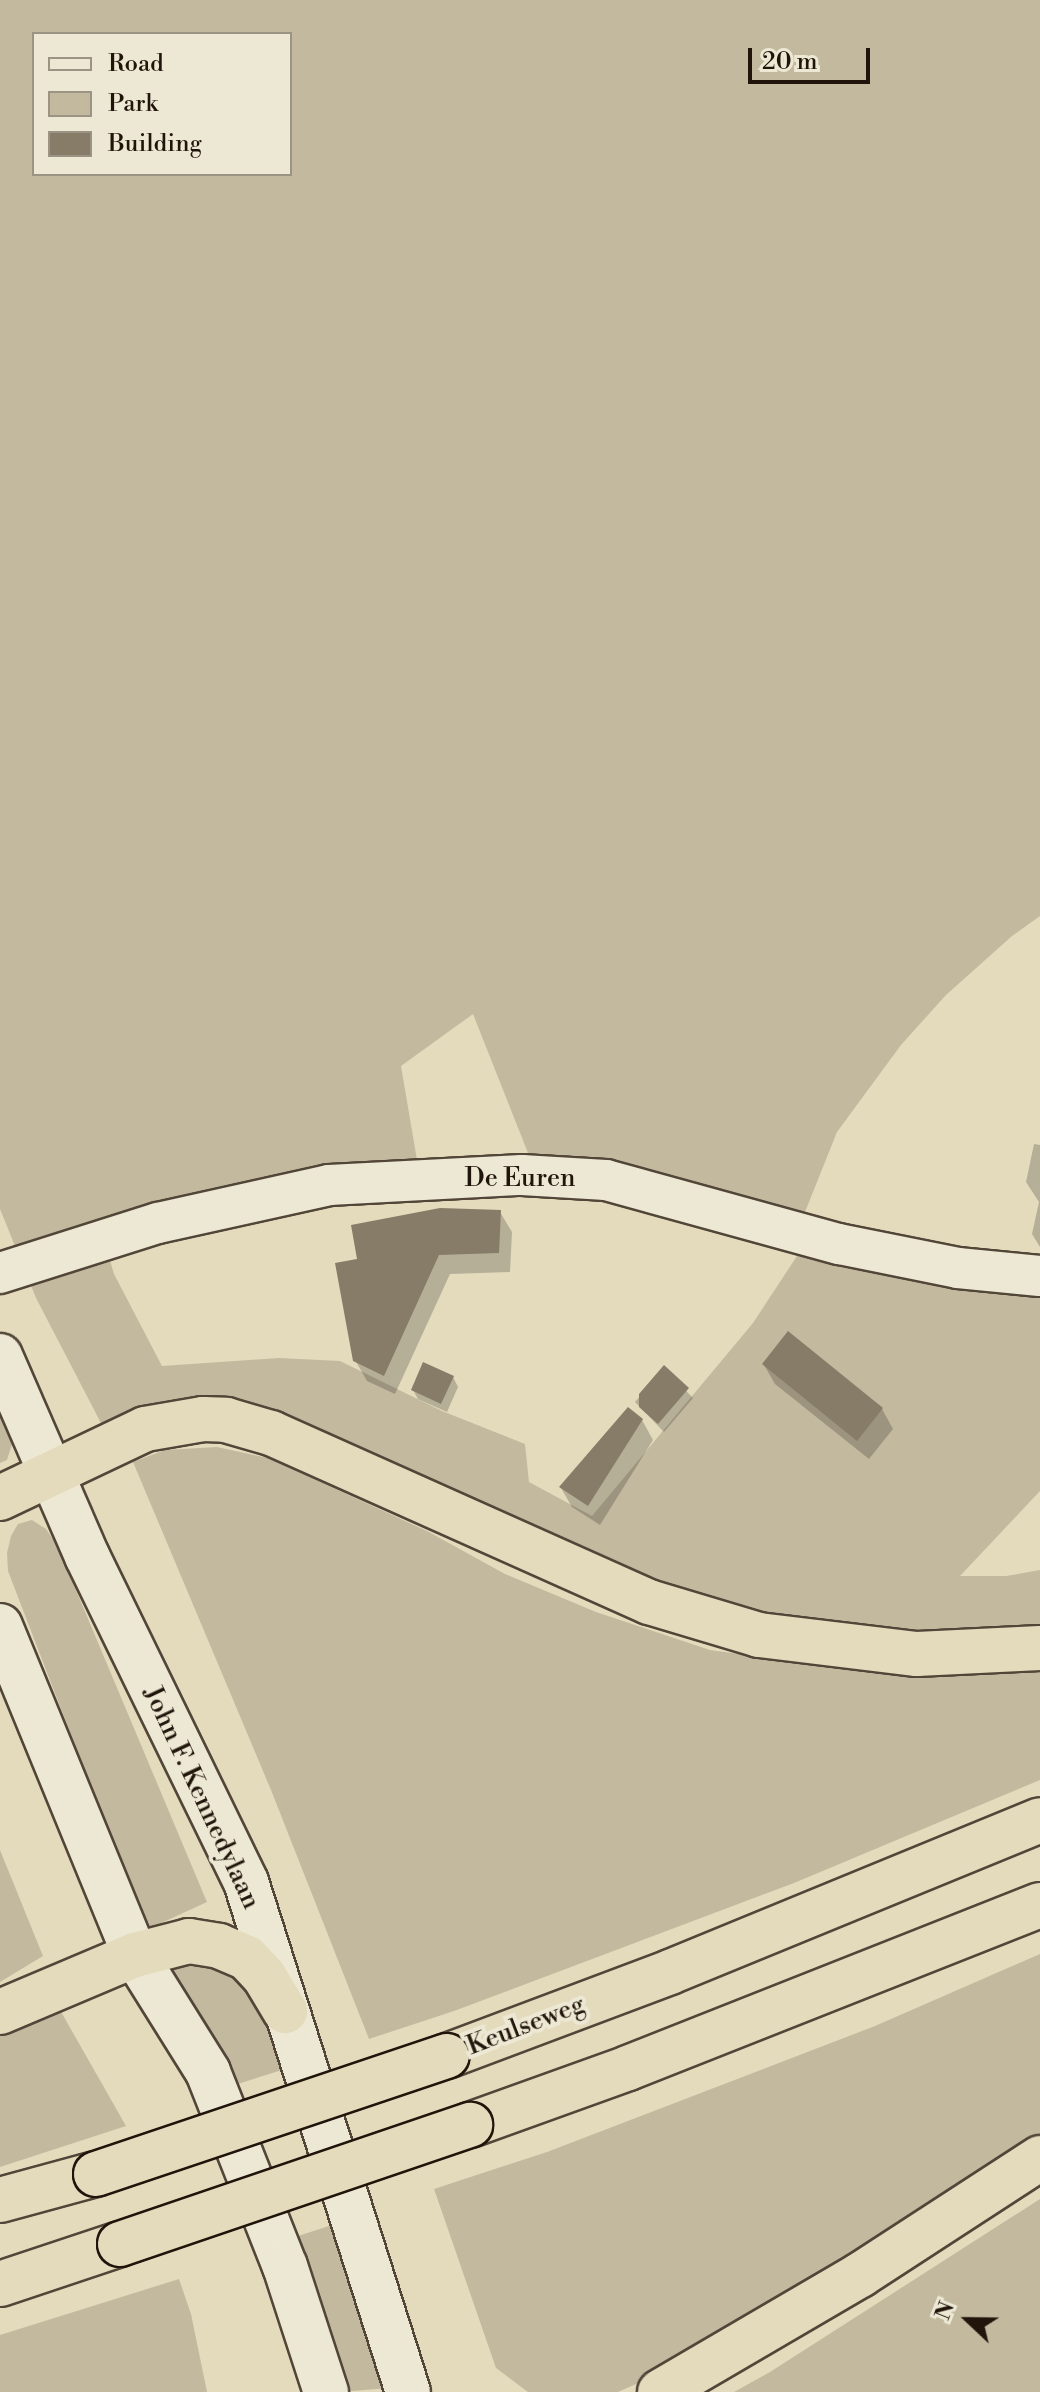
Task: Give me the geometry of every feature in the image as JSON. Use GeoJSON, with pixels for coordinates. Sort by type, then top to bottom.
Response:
{"type":"FeatureCollection","features":[{"type":"Feature","properties":{"kind":"highway"},"geometry":{"type":"LineString","coordinates":[[0,1498],[145,1429],[188,1420],[226,1420],[271,1433],[649,1602],[759,1635],[917,1654],[1040,1648]]}},
{"type":"Feature","properties":{"kind":"highway","name":"Keulseweg"},"geometry":{"type":"LineString","coordinates":[[0,2200],[96,2174],[447,2056],[699,1960],[1040,1820]]}},
{"type":"Feature","properties":{"kind":"highway"},"geometry":{"type":"LineString","coordinates":[[0,2284],[470,2125],[628,2068],[1040,1905]]}},
{"type":"Feature","properties":{"kind":"highway"},"geometry":{"type":"LineString","coordinates":[[0,2012],[135,1955],[189,1941],[233,1950],[264,1976],[285,2011]]}},
{"type":"Feature","properties":{"kind":"highway"},"geometry":{"type":"LineString","coordinates":[[660,2392],[860,2275],[1040,2158]]}},
{"type":"Feature","properties":{"kind":"street","name":"De Euren"},"geometry":{"type":"LineString","coordinates":[[0,1273],[158,1223],[329,1185],[522,1175],[606,1180],[839,1244],[958,1268],[1040,1276]]}},
{"type":"Feature","properties":{"kind":"street","name":"John F. Kennedylaan"},"geometry":{"type":"LineString","coordinates":[[0,1356],[87,1556],[246,1882],[408,2392]]}},
{"type":"Feature","properties":{"kind":"street"},"geometry":{"type":"LineString","coordinates":[[0,1626],[135,1955],[208,2072],[285,2266],[326,2392]]}},
{"type":"Feature","properties":{"kind":"green space"},"geometry":{"type":"Polygon","coordinates":[[[0,0],[1040,0],[1040,916],[1012,936],[946,995],[901,1045],[837,1132],[799,1227],[527,1168],[528,1153],[473,1014],[401,1066],[417,1160],[323,1168],[101,1231],[114,1274],[162,1366],[279,1358],[340,1361],[442,1411],[525,1444],[529,1482],[592,1516],[753,1323],[799,1253],[840,1267],[997,1294],[1040,1294],[1040,1491],[960,1576],[1006,1576],[1040,1570],[1040,1625],[917,1630],[765,1613],[687,1595],[286,1424],[103,1427],[36,1298],[0,1209],[0,0]]]}},
{"type":"Feature","properties":{"kind":"green space"},"geometry":{"type":"Polygon","coordinates":[[[0,1408],[13,1441],[7,1460],[0,1463],[0,1408]]]}},
{"type":"Feature","properties":{"kind":"green space"},"geometry":{"type":"Polygon","coordinates":[[[217,1447],[268,1458],[427,1531],[505,1574],[596,1612],[710,1650],[817,1665],[941,1671],[1040,1660],[1040,1780],[794,1883],[454,2011],[369,2039],[271,1790],[133,1462],[165,1450],[217,1447]]]}},
{"type":"Feature","properties":{"kind":"green space"},"geometry":{"type":"Polygon","coordinates":[[[32,1520],[46,1529],[57,1545],[207,1902],[146,1930],[8,1571],[7,1553],[11,1536],[18,1524],[32,1520]]]}},
{"type":"Feature","properties":{"kind":"green space"},"geometry":{"type":"Polygon","coordinates":[[[0,1850],[43,1956],[0,1982],[0,1850]]]}},
{"type":"Feature","properties":{"kind":"green space"},"geometry":{"type":"Polygon","coordinates":[[[1040,1954],[1040,2147],[652,2377],[618,2392],[528,2392],[496,2368],[434,2189],[547,2152],[875,2026],[1040,1954]]]}},
{"type":"Feature","properties":{"kind":"green space"},"geometry":{"type":"Polygon","coordinates":[[[166,1958],[208,1964],[241,1979],[263,2006],[282,2070],[228,2087],[160,1964],[166,1958]]]}},
{"type":"Feature","properties":{"kind":"green space"},"geometry":{"type":"Polygon","coordinates":[[[60,2010],[126,2126],[0,2167],[0,2036],[60,2010]]]}},
{"type":"Feature","properties":{"kind":"green space"},"geometry":{"type":"Polygon","coordinates":[[[1040,2199],[1040,2392],[734,2392],[770,2372],[1040,2199]]]}},
{"type":"Feature","properties":{"kind":"green space"},"geometry":{"type":"Polygon","coordinates":[[[338,2223],[389,2388],[340,2392],[289,2239],[338,2223]]]}},
{"type":"Feature","properties":{"kind":"green space"},"geometry":{"type":"Polygon","coordinates":[[[179,2279],[191,2314],[207,2392],[0,2392],[0,2335],[179,2279]]]}},
{"type":"Feature","properties":{"kind":"building"},"geometry":{"type":"Polygon","coordinates":[[[440,1208],[501,1210],[499,1253],[439,1255],[384,1376],[353,1361],[335,1263],[357,1259],[351,1225],[440,1208]]]}},
{"type":"Feature","properties":{"kind":"building"},"geometry":{"type":"Polygon","coordinates":[[[788,1331],[883,1408],[857,1441],[762,1364],[788,1331]]]}},
{"type":"Feature","properties":{"kind":"building"},"geometry":{"type":"Polygon","coordinates":[[[423,1362],[454,1376],[441,1404],[411,1390],[423,1362]]]}},
{"type":"Feature","properties":{"kind":"building"},"geometry":{"type":"Polygon","coordinates":[[[664,1365],[689,1388],[658,1424],[639,1407],[639,1394],[664,1365]]]}},
{"type":"Feature","properties":{"kind":"building"},"geometry":{"type":"Polygon","coordinates":[[[628,1407],[643,1419],[588,1506],[559,1487],[628,1407]]]}}]}
